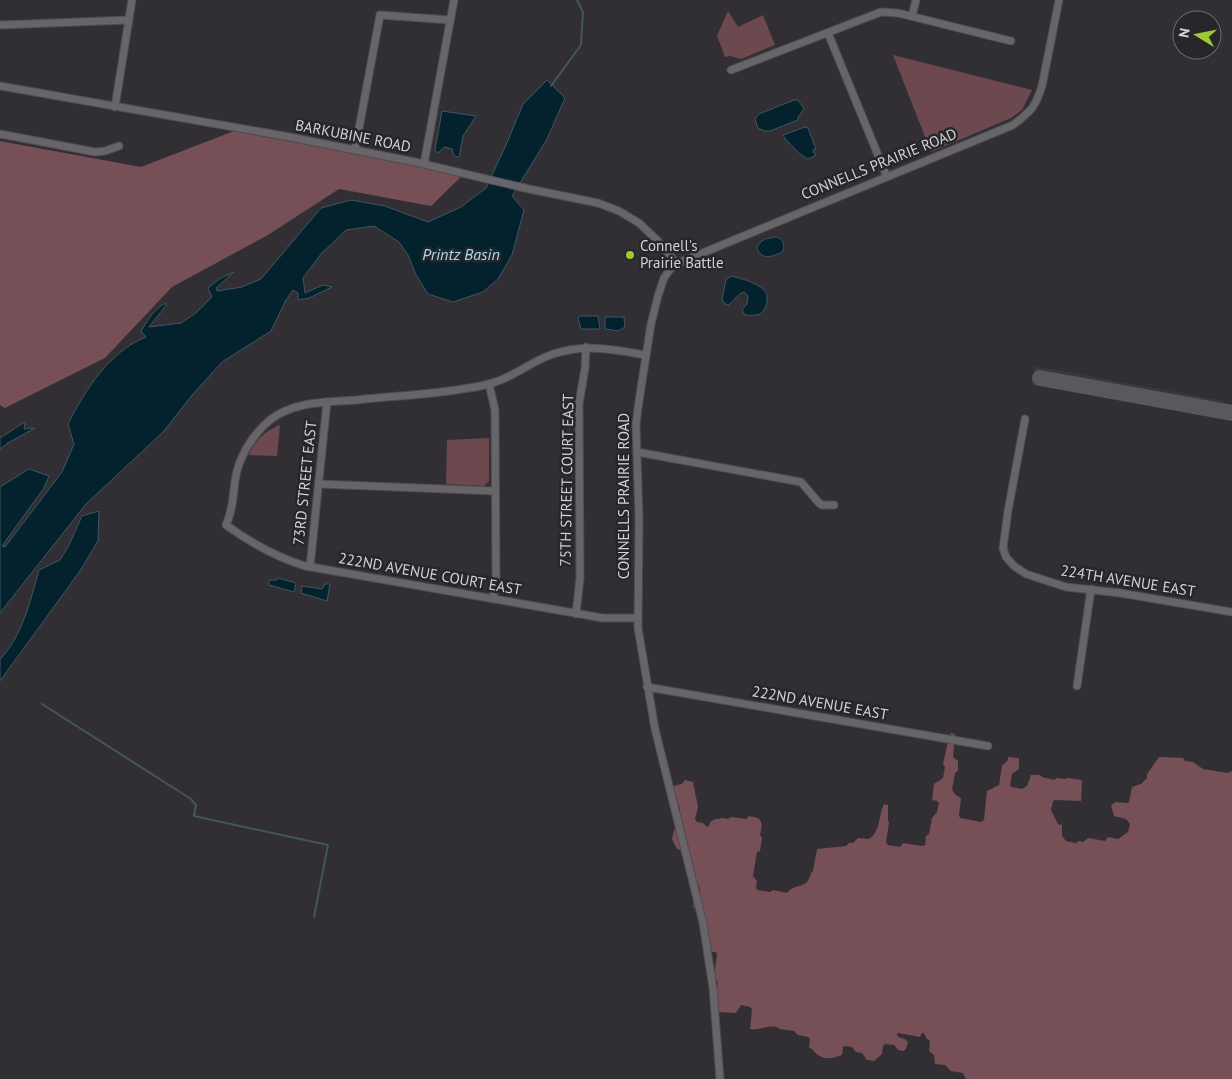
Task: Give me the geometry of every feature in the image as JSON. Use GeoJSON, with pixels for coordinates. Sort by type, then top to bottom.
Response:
{"type":"FeatureCollection","features":[{"type":"Feature","properties":{"kind":"street"},"geometry":{"type":"LineString","coordinates":[[115,107],[132,0]]}},
{"type":"Feature","properties":{"kind":"street"},"geometry":{"type":"LineString","coordinates":[[424,164],[454,0]]}},
{"type":"Feature","properties":{"kind":"street"},"geometry":{"type":"LineString","coordinates":[[912,16],[916,0]]}},
{"type":"Feature","properties":{"kind":"street","name":"CONNELLS PRAIRIE ROAD"},"geometry":{"type":"LineString","coordinates":[[720,1079],[713,988],[703,923],[655,729],[638,628],[639,519],[636,424],[646,355],[658,296],[664,278],[671,268],[698,253],[1013,125],[1034,107],[1042,86],[1059,0]]}},
{"type":"Feature","properties":{"kind":"street"},"geometry":{"type":"LineString","coordinates":[[731,70],[881,12],[912,16],[1011,41]]}},
{"type":"Feature","properties":{"kind":"street"},"geometry":{"type":"LineString","coordinates":[[355,150],[380,15],[450,20]]}},
{"type":"Feature","properties":{"kind":"street"},"geometry":{"type":"LineString","coordinates":[[0,24],[129,20]]}},
{"type":"Feature","properties":{"kind":"street"},"geometry":{"type":"LineString","coordinates":[[828,33],[887,177]]}},
{"type":"Feature","properties":{"kind":"street","name":"BARKUBINE ROAD"},"geometry":{"type":"LineString","coordinates":[[0,86],[290,137],[424,164],[598,203],[619,211],[639,223],[657,240],[677,264]]}},
{"type":"Feature","properties":{"kind":"street"},"geometry":{"type":"LineString","coordinates":[[0,134],[95,152],[119,146]]}},
{"type":"Feature","properties":{"kind":"street"},"geometry":{"type":"LineString","coordinates":[[327,402],[447,392],[489,384],[502,380],[554,353],[586,347],[606,348],[646,355]]}},
{"type":"Feature","properties":{"kind":"street","name":"75TH STREET COURT EAST"},"geometry":{"type":"LineString","coordinates":[[576,614],[580,578],[579,404],[585,368],[586,347]]}},
{"type":"Feature","properties":{"kind":"street"},"geometry":{"type":"LineString","coordinates":[[489,384],[495,410],[496,580],[493,599]]}},
{"type":"Feature","properties":{"kind":"street","name":"222ND AVENUE COURT EAST"},"geometry":{"type":"LineString","coordinates":[[327,402],[296,407],[272,419],[252,440],[240,461],[231,511],[226,525],[254,545],[266,551],[289,561],[310,567],[576,614],[603,618],[638,618]]}},
{"type":"Feature","properties":{"kind":"street","name":"73RD STREET EAST"},"geometry":{"type":"LineString","coordinates":[[310,567],[327,402]]}},
{"type":"Feature","properties":{"kind":"street","name":"224TH AVENUE EAST"},"geometry":{"type":"LineString","coordinates":[[1024,419],[1003,548],[1006,557],[1014,566],[1026,574],[1066,587],[1092,589],[1232,612]]}},
{"type":"Feature","properties":{"kind":"street"},"geometry":{"type":"LineString","coordinates":[[637,452],[801,482],[818,503],[834,505]]}},
{"type":"Feature","properties":{"kind":"street"},"geometry":{"type":"LineString","coordinates":[[319,484],[495,491]]}},
{"type":"Feature","properties":{"kind":"street"},"geometry":{"type":"LineString","coordinates":[[1077,686],[1092,589]]}},
{"type":"Feature","properties":{"kind":"street","name":"222ND AVENUE EAST"},"geometry":{"type":"LineString","coordinates":[[647,687],[988,746]]}},
{"type":"Feature","properties":{"kind":"shaded area"},"geometry":{"type":"Polygon","coordinates":[[[728,11],[738,27],[763,15],[775,45],[741,59],[730,56],[725,57],[717,36],[728,11]]]}},
{"type":"Feature","properties":{"kind":"shaded area"},"geometry":{"type":"Polygon","coordinates":[[[893,55],[1032,90],[1022,110],[1011,118],[931,152],[893,55]]]}},
{"type":"Feature","properties":{"kind":"shaded area"},"geometry":{"type":"Polygon","coordinates":[[[234,131],[464,174],[431,206],[339,189],[268,235],[172,287],[105,358],[5,408],[0,405],[0,141],[141,167],[234,131]]]}},
{"type":"Feature","properties":{"kind":"shaded area"},"geometry":{"type":"Polygon","coordinates":[[[1035,366],[1224,401],[1223,410],[1232,411],[1232,421],[1032,385],[1035,366]]]}},
{"type":"Feature","properties":{"kind":"shaded area"},"geometry":{"type":"Polygon","coordinates":[[[280,425],[277,456],[249,455],[261,437],[280,425]]]}},
{"type":"Feature","properties":{"kind":"shaded area"},"geometry":{"type":"Polygon","coordinates":[[[489,438],[489,481],[484,486],[446,484],[447,440],[489,438]]]}},
{"type":"Feature","properties":{"kind":"shaded area"},"geometry":{"type":"Polygon","coordinates":[[[951,733],[955,734],[953,757],[958,761],[958,771],[955,773],[952,790],[961,798],[960,818],[981,822],[984,820],[987,791],[999,785],[1002,766],[1008,760],[1008,757],[1019,758],[1019,769],[1012,774],[1010,785],[1012,787],[1022,789],[1027,786],[1031,775],[1040,775],[1054,780],[1057,778],[1068,778],[1081,780],[1081,801],[1055,800],[1051,810],[1058,824],[1062,825],[1062,836],[1066,841],[1076,843],[1079,841],[1083,842],[1088,838],[1105,841],[1108,837],[1118,839],[1128,832],[1130,824],[1126,819],[1114,816],[1111,805],[1116,802],[1129,802],[1132,787],[1141,784],[1147,778],[1147,774],[1159,757],[1183,758],[1185,761],[1193,762],[1203,769],[1228,773],[1232,771],[1232,1079],[966,1079],[963,1073],[951,1071],[945,1065],[935,1064],[934,1055],[929,1051],[930,1041],[924,1033],[920,1037],[898,1033],[898,1037],[908,1042],[906,1049],[903,1051],[898,1050],[894,1045],[885,1044],[882,1054],[874,1061],[867,1060],[862,1053],[846,1046],[843,1047],[842,1055],[826,1058],[809,1048],[810,1039],[808,1037],[798,1035],[794,1031],[777,1027],[750,1029],[752,1009],[750,1007],[741,1005],[736,1013],[718,1012],[715,996],[718,983],[714,976],[717,955],[716,952],[711,952],[709,940],[700,932],[703,915],[693,907],[700,889],[699,886],[687,877],[685,851],[677,849],[672,839],[680,808],[672,792],[673,786],[682,784],[685,780],[693,782],[698,807],[695,819],[707,827],[715,819],[728,819],[731,817],[746,819],[749,816],[759,819],[762,824],[760,835],[762,838],[760,851],[757,852],[753,876],[757,881],[757,890],[770,892],[773,890],[787,893],[807,882],[813,871],[817,849],[846,846],[858,838],[869,839],[873,836],[876,832],[884,804],[888,805],[889,823],[886,842],[888,845],[900,847],[903,843],[925,845],[932,818],[937,812],[939,803],[932,800],[934,784],[943,778],[945,767],[943,764],[951,733]]]}},
{"type":"Feature","properties":{"kind":"water","name":"Printz Basin"},"geometry":{"type":"Polygon","coordinates":[[[547,80],[565,98],[547,139],[512,196],[524,210],[512,255],[498,279],[483,292],[453,302],[428,294],[416,275],[408,255],[399,242],[374,226],[346,230],[321,254],[303,278],[305,293],[323,285],[332,287],[309,298],[298,300],[298,293],[293,290],[271,331],[222,362],[193,394],[163,432],[86,504],[0,613],[0,487],[29,469],[49,476],[44,488],[2,546],[5,547],[62,472],[74,444],[68,424],[82,398],[110,362],[133,343],[146,337],[141,331],[152,314],[163,304],[167,304],[149,327],[181,323],[196,313],[212,297],[208,288],[219,279],[234,272],[216,288],[217,291],[242,287],[261,279],[321,208],[351,200],[385,206],[428,222],[461,207],[486,188],[523,104],[547,80]]]}},
{"type":"Feature","properties":{"kind":"water"},"geometry":{"type":"Polygon","coordinates":[[[798,100],[804,109],[798,120],[770,131],[758,128],[755,119],[759,114],[798,100]]]}},
{"type":"Feature","properties":{"kind":"water"},"geometry":{"type":"Polygon","coordinates":[[[442,111],[476,116],[463,136],[459,157],[454,156],[452,149],[444,147],[438,153],[435,150],[442,111]]]}},
{"type":"Feature","properties":{"kind":"water"},"geometry":{"type":"Polygon","coordinates":[[[805,127],[808,128],[816,149],[813,152],[815,156],[808,159],[802,156],[783,135],[805,127]]]}},
{"type":"Feature","properties":{"kind":"water"},"geometry":{"type":"Polygon","coordinates":[[[776,237],[783,242],[783,251],[768,257],[761,255],[757,248],[760,243],[776,237]]]}},
{"type":"Feature","properties":{"kind":"water"},"geometry":{"type":"Polygon","coordinates":[[[731,276],[753,283],[766,292],[766,306],[760,314],[745,315],[742,310],[747,304],[748,296],[744,292],[739,294],[728,305],[725,304],[722,299],[726,280],[731,276]]]}},
{"type":"Feature","properties":{"kind":"water"},"geometry":{"type":"Polygon","coordinates":[[[580,316],[598,316],[600,329],[581,329],[578,318],[580,316]]]}},
{"type":"Feature","properties":{"kind":"water"},"geometry":{"type":"Polygon","coordinates":[[[605,317],[624,317],[625,327],[618,331],[605,329],[605,317]]]}},
{"type":"Feature","properties":{"kind":"water"},"geometry":{"type":"Polygon","coordinates":[[[25,422],[24,429],[35,428],[0,449],[0,438],[25,422]]]}},
{"type":"Feature","properties":{"kind":"water"},"geometry":{"type":"Polygon","coordinates":[[[99,511],[98,541],[80,571],[0,681],[0,659],[8,650],[20,629],[39,570],[60,560],[82,516],[99,511]]]}},
{"type":"Feature","properties":{"kind":"water"},"geometry":{"type":"Polygon","coordinates":[[[278,578],[296,583],[294,592],[269,585],[269,580],[277,580],[278,578]]]}},
{"type":"Feature","properties":{"kind":"water"},"geometry":{"type":"Polygon","coordinates":[[[325,584],[330,584],[327,601],[301,593],[302,586],[322,589],[325,584]]]}},
{"type":"Feature","properties":{"kind":"waterway"},"geometry":{"type":"LineString","coordinates":[[551,86],[581,45],[583,12],[577,0]]}},
{"type":"Feature","properties":{"kind":"waterway"},"geometry":{"type":"LineString","coordinates":[[42,704],[191,799],[196,805],[194,816],[328,845],[314,917]]}},
{"type":"Feature","properties":{"kind":"taxiway"},"geometry":{"type":"LineString","coordinates":[[1040,378],[1232,413]]}},
{"type":"Feature","properties":{"kind":"place","name":"Connell's Prairie Battle"},"geometry":{"type":"Point","coordinates":[630,255]}}]}
